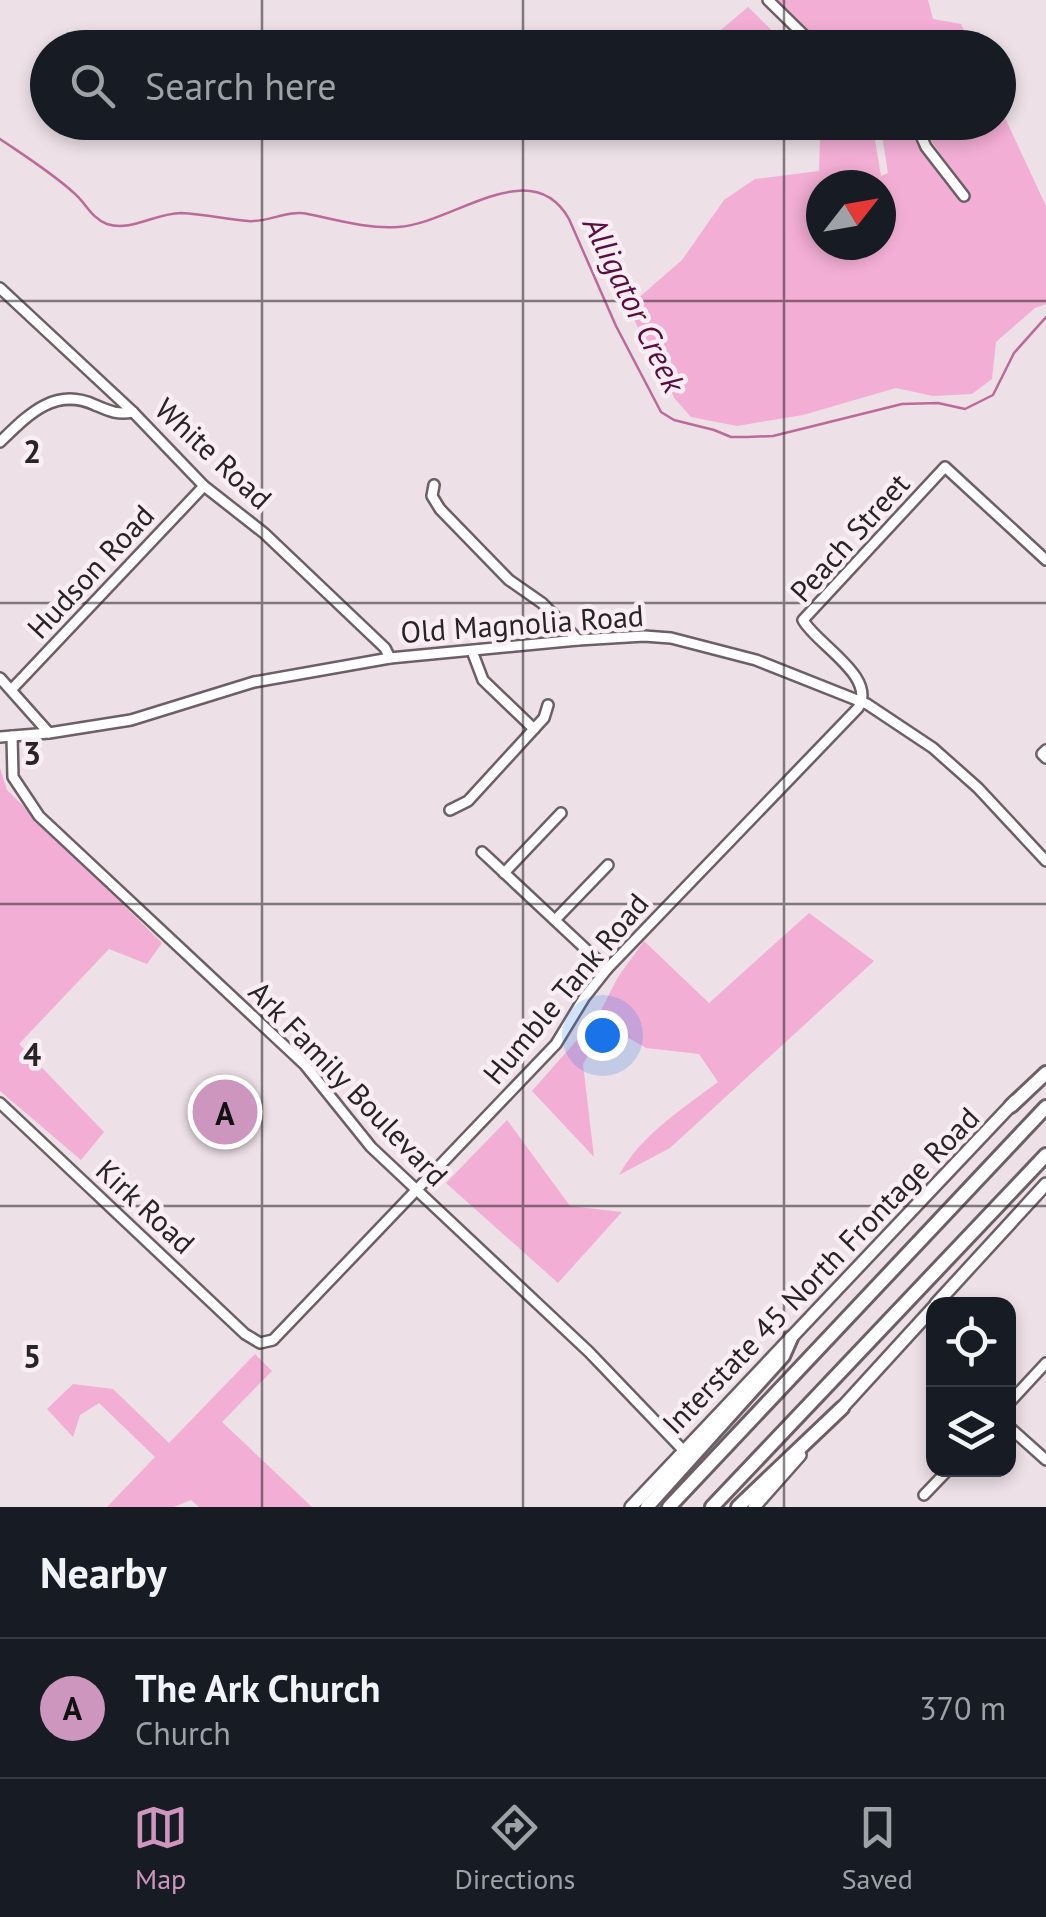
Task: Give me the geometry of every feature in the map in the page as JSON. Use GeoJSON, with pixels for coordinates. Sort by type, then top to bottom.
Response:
{"type":"FeatureCollection","features":[{"type":"Feature","properties":{"kind":"highway"},"geometry":{"type":"LineString","coordinates":[[1011,1106],[1046,1071]]}},
{"type":"Feature","properties":{"kind":"highway"},"geometry":{"type":"LineString","coordinates":[[670,1507],[1046,1107]]}},
{"type":"Feature","properties":{"kind":"highway"},"geometry":{"type":"LineString","coordinates":[[712,1507],[1046,1156]]}},
{"type":"Feature","properties":{"kind":"highway"},"geometry":{"type":"LineString","coordinates":[[647,1507],[782,1356],[790,1338]]}},
{"type":"Feature","properties":{"kind":"highway"},"geometry":{"type":"LineString","coordinates":[[738,1507],[842,1408]]}},
{"type":"Feature","properties":{"kind":"main road","name":"Interstate 45 North Frontage Road"},"geometry":{"type":"LineString","coordinates":[[631,1507],[1011,1106]]}},
{"type":"Feature","properties":{"kind":"main road"},"geometry":{"type":"LineString","coordinates":[[943,1297],[1046,1184]]}},
{"type":"Feature","properties":{"kind":"main road"},"geometry":{"type":"LineString","coordinates":[[754,1507],[926,1316]]}},
{"type":"Feature","properties":{"kind":"street"},"geometry":{"type":"LineString","coordinates":[[768,0],[798,30]]}},
{"type":"Feature","properties":{"kind":"street"},"geometry":{"type":"LineString","coordinates":[[923,140],[964,196]]}},
{"type":"Feature","properties":{"kind":"street","name":"White Road"},"geometry":{"type":"LineString","coordinates":[[0,288],[133,412],[204,486],[264,532],[385,648],[390,658]]}},
{"type":"Feature","properties":{"kind":"street"},"geometry":{"type":"LineString","coordinates":[[0,442],[33,410],[54,400],[75,398],[118,414],[133,412]]}},
{"type":"Feature","properties":{"kind":"street","name":"Peach Street"},"geometry":{"type":"LineString","coordinates":[[863,702],[855,676],[803,620],[946,467],[1046,560]]}},
{"type":"Feature","properties":{"kind":"street"},"geometry":{"type":"LineString","coordinates":[[434,485],[432,496],[440,509],[509,580],[542,602],[578,640]]}},
{"type":"Feature","properties":{"kind":"street","name":"Hudson Road"},"geometry":{"type":"LineString","coordinates":[[12,689],[204,486]]}},
{"type":"Feature","properties":{"kind":"street","name":"Old Magnolia Road"},"geometry":{"type":"LineString","coordinates":[[0,737],[130,720],[254,682],[390,658],[644,636],[693,642],[756,660],[863,702],[891,718],[948,762],[1046,860]]}},
{"type":"Feature","properties":{"kind":"street"},"geometry":{"type":"LineString","coordinates":[[472,651],[484,680],[534,729]]}},
{"type":"Feature","properties":{"kind":"street"},"geometry":{"type":"LineString","coordinates":[[0,678],[49,733]]}},
{"type":"Feature","properties":{"kind":"street","name":"Humble Tank Road"},"geometry":{"type":"LineString","coordinates":[[260,1343],[280,1334],[556,1044],[607,969],[863,702]]}},
{"type":"Feature","properties":{"kind":"street"},"geometry":{"type":"LineString","coordinates":[[450,810],[468,801],[547,714],[548,705]]}},
{"type":"Feature","properties":{"kind":"street","name":"Ark Family Boulevard"},"geometry":{"type":"LineString","coordinates":[[12,736],[14,777],[38,816],[305,1065],[370,1146],[589,1352],[683,1450]]}},
{"type":"Feature","properties":{"kind":"street"},"geometry":{"type":"LineString","coordinates":[[1046,750],[1042,754],[1046,758]]}},
{"type":"Feature","properties":{"kind":"street"},"geometry":{"type":"LineString","coordinates":[[504,873],[561,812]]}},
{"type":"Feature","properties":{"kind":"street"},"geometry":{"type":"LineString","coordinates":[[482,852],[607,969]]}},
{"type":"Feature","properties":{"kind":"street"},"geometry":{"type":"LineString","coordinates":[[555,920],[608,865]]}},
{"type":"Feature","properties":{"kind":"street","name":"Kirk Road"},"geometry":{"type":"LineString","coordinates":[[0,1104],[245,1334],[260,1343]]}},
{"type":"Feature","properties":{"kind":"street"},"geometry":{"type":"LineString","coordinates":[[1016,1395],[1046,1362]]}},
{"type":"Feature","properties":{"kind":"street"},"geometry":{"type":"LineString","coordinates":[[1016,1433],[1046,1460]]}},
{"type":"Feature","properties":{"kind":"street"},"geometry":{"type":"LineString","coordinates":[[924,1495],[941,1477]]}},
{"type":"Feature","properties":{"kind":"shaded area"},"geometry":{"type":"Polygon","coordinates":[[[778,0],[928,0],[933,19],[961,24],[964,30],[807,30],[778,0]]]}},
{"type":"Feature","properties":{"kind":"shaded area"},"geometry":{"type":"Polygon","coordinates":[[[748,7],[772,30],[721,30],[748,7]]]}},
{"type":"Feature","properties":{"kind":"shaded area"},"geometry":{"type":"Polygon","coordinates":[[[821,140],[875,140],[880,170],[819,170],[821,140]]]}},
{"type":"Feature","properties":{"kind":"shaded area"},"geometry":{"type":"Polygon","coordinates":[[[883,140],[915,140],[961,202],[970,196],[931,140],[1015,140],[1046,206],[1046,304],[1035,308],[996,342],[992,379],[972,394],[933,396],[896,388],[803,415],[737,426],[691,417],[675,399],[632,316],[636,300],[682,260],[724,200],[755,179],[806,173],[806,260],[896,260],[896,170],[888,170],[883,140]]]}},
{"type":"Feature","properties":{"kind":"shaded area"},"geometry":{"type":"Polygon","coordinates":[[[0,768],[7,790],[162,943],[147,964],[109,949],[19,1044],[104,1132],[81,1160],[0,1091],[0,768]]]}},
{"type":"Feature","properties":{"kind":"shaded area"},"geometry":{"type":"Polygon","coordinates":[[[809,913],[874,961],[670,1148],[619,1175],[651,1135],[718,1082],[699,1054],[646,1048],[606,1025],[583,1064],[594,1157],[532,1091],[598,1016],[618,977],[644,941],[709,1003],[809,913]]]}},
{"type":"Feature","properties":{"kind":"shaded area"},"geometry":{"type":"Polygon","coordinates":[[[507,1120],[570,1206],[622,1212],[558,1283],[446,1183],[507,1120]]]}},
{"type":"Feature","properties":{"kind":"shaded area"},"geometry":{"type":"Polygon","coordinates":[[[255,1354],[272,1371],[222,1422],[312,1507],[199,1507],[191,1500],[174,1507],[107,1507],[155,1457],[99,1403],[80,1415],[73,1437],[47,1409],[73,1384],[113,1389],[169,1443],[255,1354]]]}},
{"type":"Feature","properties":{"kind":"waterway","name":"Alligator Creek"},"geometry":{"type":"LineString","coordinates":[[0,139],[66,186],[97,218],[116,226],[181,213],[255,221],[301,213],[398,227],[513,191],[534,192],[553,200],[569,219],[616,326],[661,412],[674,420],[731,437],[773,436],[902,404],[938,403],[965,409],[993,395],[1014,353],[1046,317]]}},
{"type":"Feature","properties":{"kind":"place","name":"The Ark Church"},"geometry":{"type":"Point","coordinates":[225,1112]}}]}
